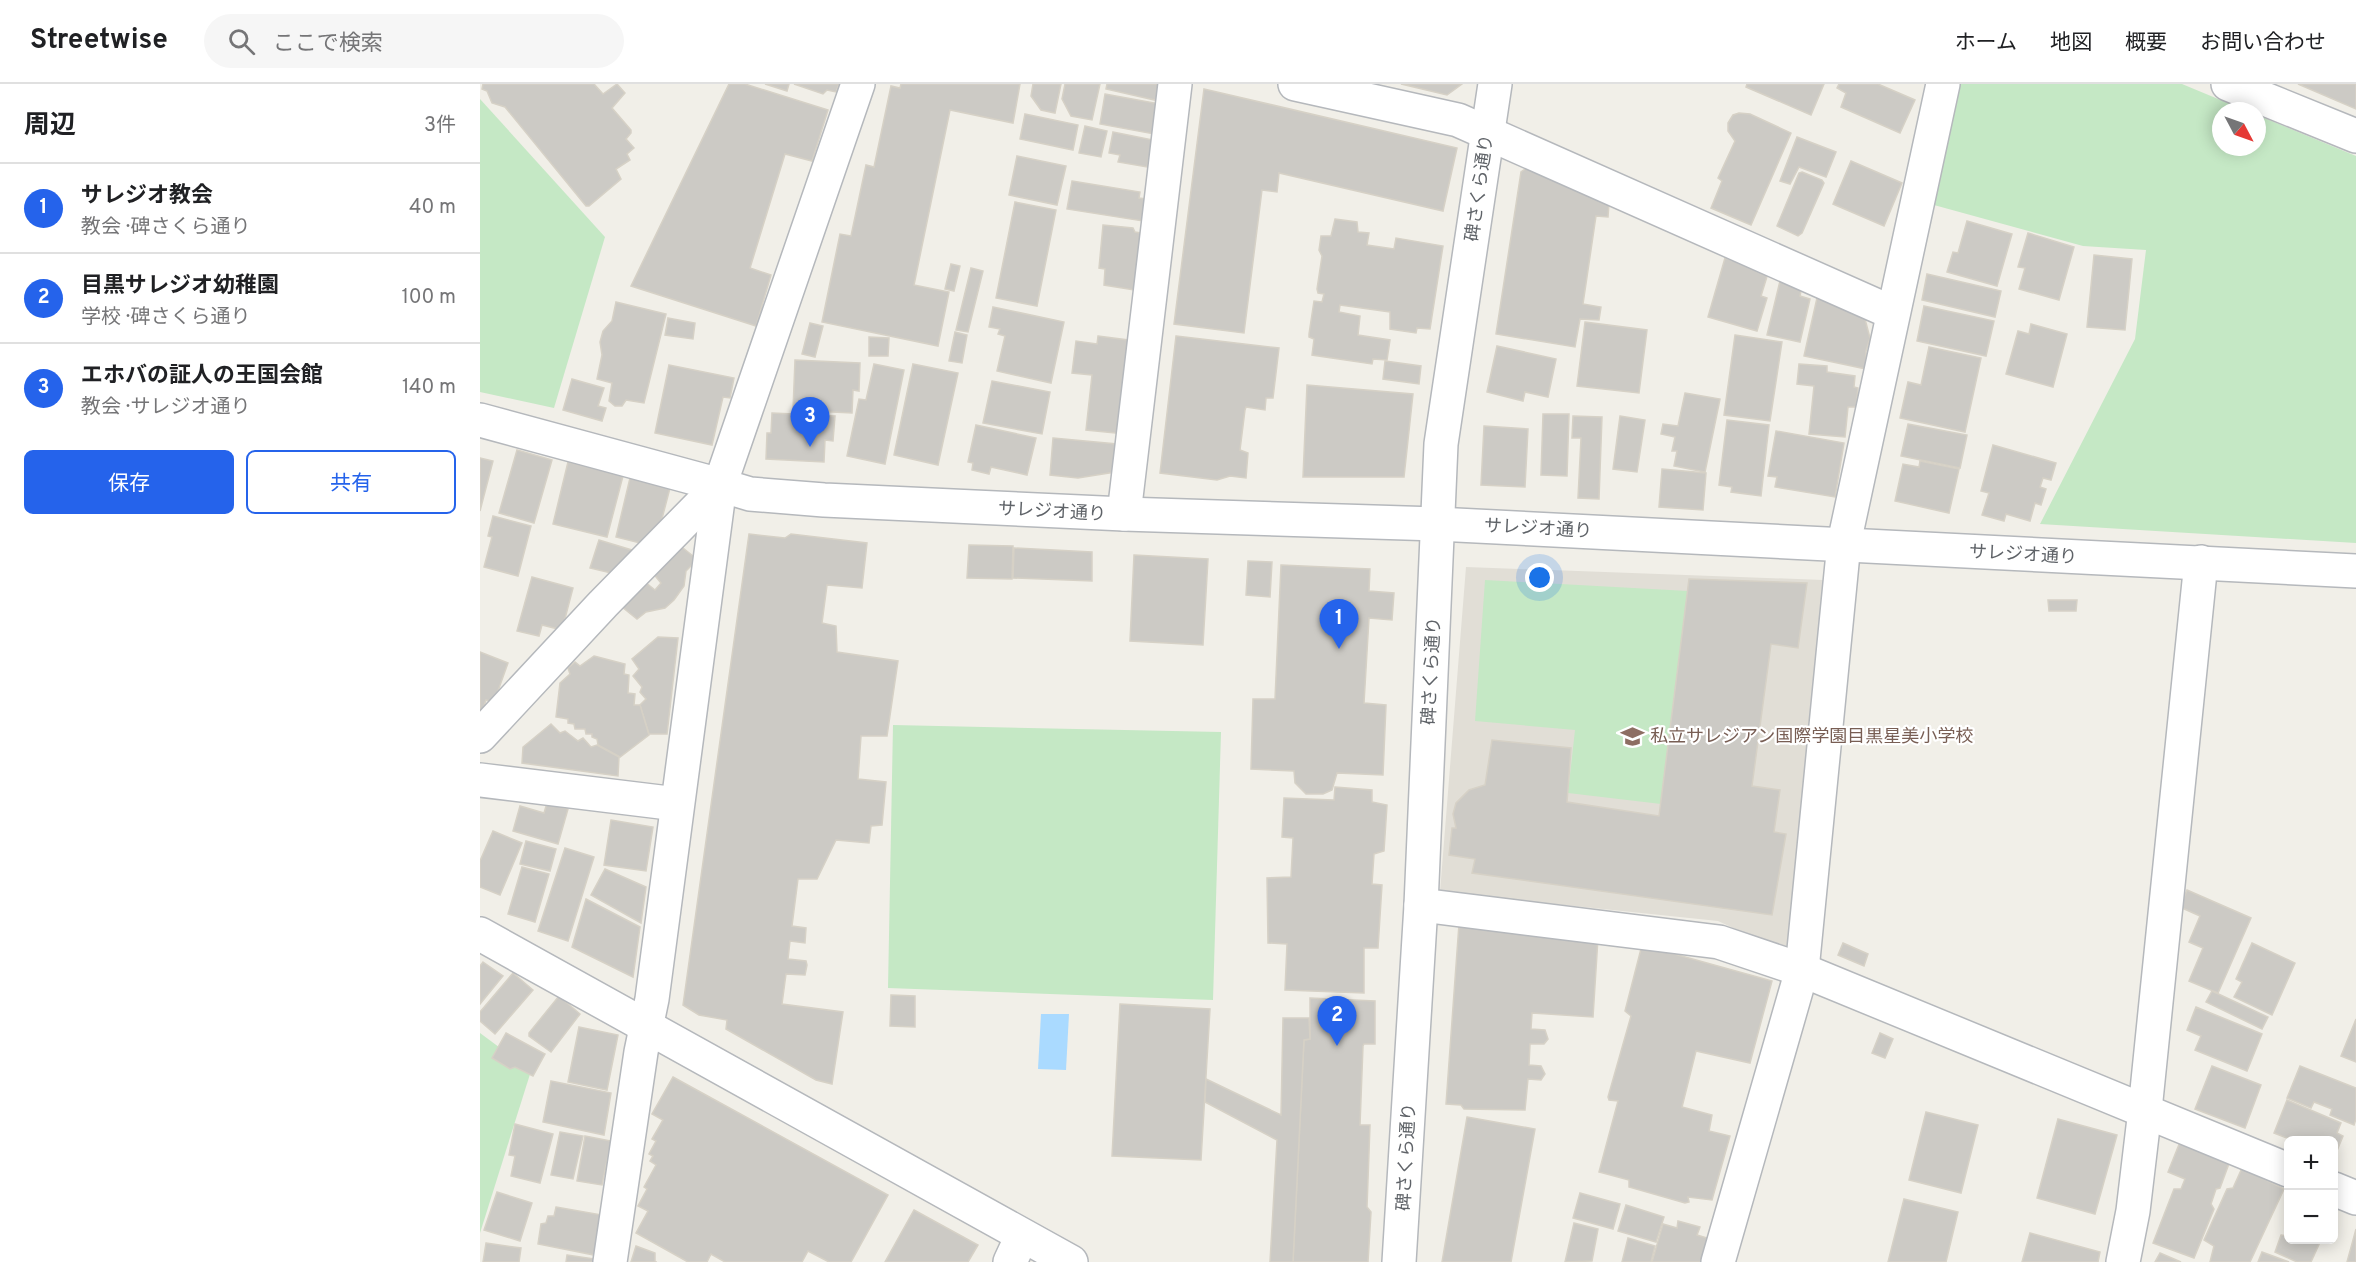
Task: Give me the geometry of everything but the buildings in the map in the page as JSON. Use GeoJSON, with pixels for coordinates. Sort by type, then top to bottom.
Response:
{"type":"FeatureCollection","features":[{"type":"Feature","properties":{"kind":"street"},"geometry":{"type":"LineString","coordinates":[[610,1262],[652,999],[720,485],[858,84]]}},
{"type":"Feature","properties":{"kind":"street"},"geometry":{"type":"LineString","coordinates":[[1124,514],[1175,84]]}},
{"type":"Feature","properties":{"kind":"street"},"geometry":{"type":"LineString","coordinates":[[1295,84],[1458,120],[1893,313]]}},
{"type":"Feature","properties":{"kind":"street","name":"碑さくら通り"},"geometry":{"type":"LineString","coordinates":[[1399,1262],[1421,905],[1441,444],[1495,84]]}},
{"type":"Feature","properties":{"kind":"street"},"geometry":{"type":"LineString","coordinates":[[1718,1262],[1802,970],[1844,543],[1943,84]]}},
{"type":"Feature","properties":{"kind":"street"},"geometry":{"type":"LineString","coordinates":[[2228,84],[2356,136]]}},
{"type":"Feature","properties":{"kind":"street","name":"サレジオ通り"},"geometry":{"type":"LineString","coordinates":[[480,420],[750,494],[1124,514],[1437,524],[1844,543],[2356,571]]}},
{"type":"Feature","properties":{"kind":"street"},"geometry":{"type":"LineString","coordinates":[[480,736],[603,604],[720,485]]}},
{"type":"Feature","properties":{"kind":"street"},"geometry":{"type":"LineString","coordinates":[[2123,1262],[2133,1211],[2145,1110],[2201,562]]}},
{"type":"Feature","properties":{"kind":"street"},"geometry":{"type":"LineString","coordinates":[[480,780],[677,804]]}},
{"type":"Feature","properties":{"kind":"street"},"geometry":{"type":"LineString","coordinates":[[1421,905],[1719,942],[1802,970],[2284,1168]]}},
{"type":"Feature","properties":{"kind":"street"},"geometry":{"type":"LineString","coordinates":[[480,934],[646,1026],[1016,1249],[1071,1262]]}},
{"type":"Feature","properties":{"kind":"street"},"geometry":{"type":"LineString","coordinates":[[2336,1190],[2356,1198]]}},
{"type":"Feature","properties":{"kind":"shaded area","name":"私立サレジアン国際学園目黒星美小学校"},"geometry":{"type":"Polygon","coordinates":[[[1466,567],[1823,580],[1795,956],[1718,921],[1440,892],[1466,567]]]}},
{"type":"Feature","properties":{"kind":"green space"},"geometry":{"type":"Polygon","coordinates":[[[1953,84],[2182,84],[2225,102],[2212,102],[2212,156],[2266,156],[2266,119],[2356,156],[2356,543],[2040,524],[2135,339],[2146,250],[2083,246],[1923,202],[1953,84]]]}},
{"type":"Feature","properties":{"kind":"green space"},"geometry":{"type":"Polygon","coordinates":[[[480,99],[605,237],[554,408],[480,392],[480,99]]]}},
{"type":"Feature","properties":{"kind":"green space"},"geometry":{"type":"Polygon","coordinates":[[[1485,580],[1688,591],[1661,804],[1568,793],[1575,730],[1475,721],[1485,580]]]}},
{"type":"Feature","properties":{"kind":"green space"},"geometry":{"type":"Polygon","coordinates":[[[893,725],[1221,732],[1213,1000],[888,988],[893,725]]]}},
{"type":"Feature","properties":{"kind":"green space"},"geometry":{"type":"Polygon","coordinates":[[[480,1033],[531,1071],[480,1233],[480,1033]]]}},
{"type":"Feature","properties":{"kind":"water"},"geometry":{"type":"Polygon","coordinates":[[[1041,1014],[1069,1014],[1066,1070],[1038,1069],[1041,1014]]]}},
{"type":"Feature","properties":{"kind":"place","name":"エホバの証人の王国会館"},"geometry":{"type":"Point","coordinates":[810,447]}},
{"type":"Feature","properties":{"kind":"place","name":"サレジオ教会"},"geometry":{"type":"Point","coordinates":[1339,649]}},
{"type":"Feature","properties":{"kind":"place","name":"私立サレジアン国際学園目黒星美小学校"},"geometry":{"type":"Point","coordinates":[1632,736]}},
{"type":"Feature","properties":{"kind":"place","name":"目黒サレジオ幼稚園"},"geometry":{"type":"Point","coordinates":[1337,1046]}}]}
